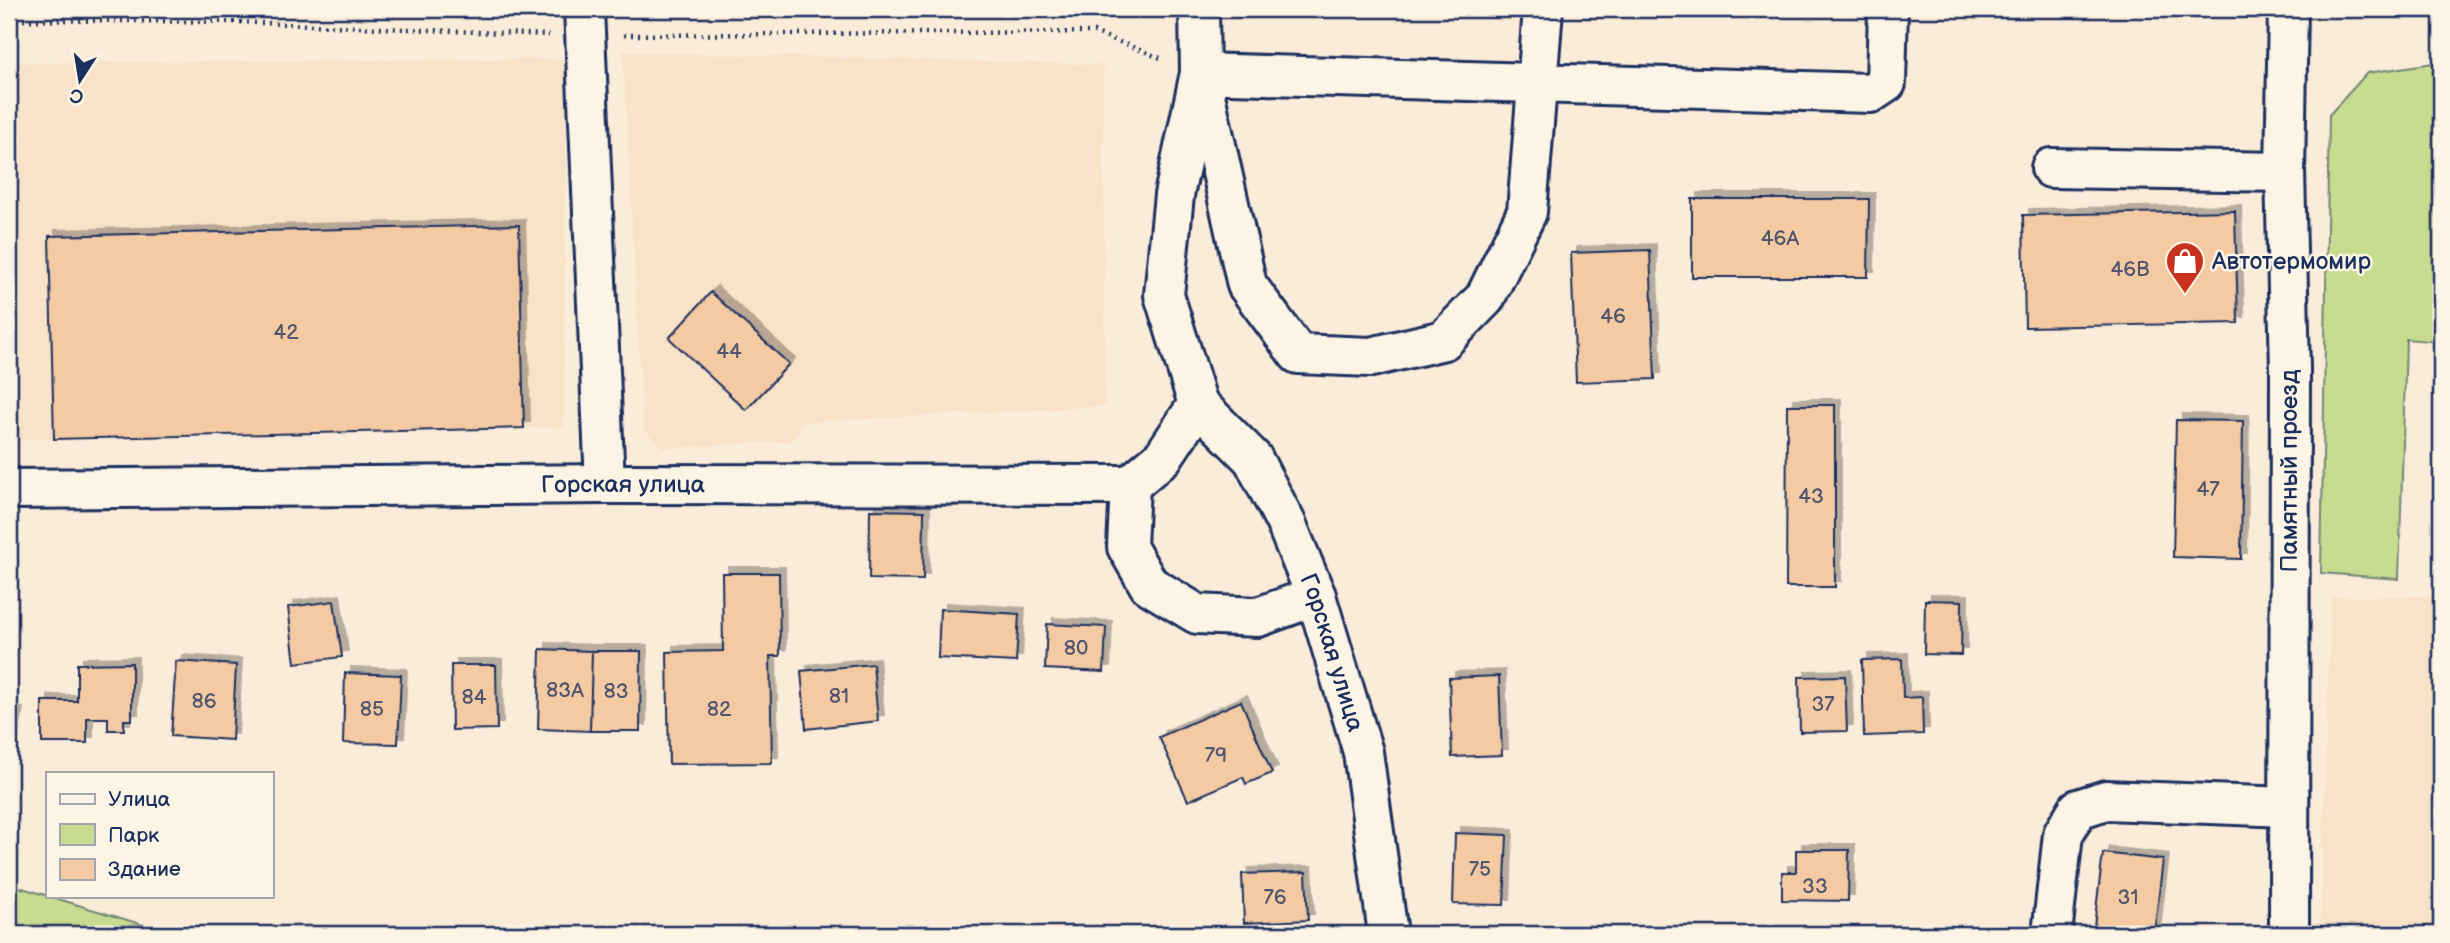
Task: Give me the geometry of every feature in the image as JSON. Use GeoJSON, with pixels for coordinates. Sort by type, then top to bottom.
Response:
{"type":"FeatureCollection","features":[{"type":"Feature","properties":{"kind":"street"},"geometry":{"type":"LineString","coordinates":[[584,9],[605,484]]}},
{"type":"Feature","properties":{"kind":"street","name":"Горская улица"},"geometry":{"type":"LineString","coordinates":[[1199,9],[1200,74],[1174,195],[1164,295],[1198,404],[1253,459],[1286,523],[1316,596],[1363,752],[1388,934]]}},
{"type":"Feature","properties":{"kind":"street"},"geometry":{"type":"LineString","coordinates":[[1543,9],[1537,82],[1527,212],[1485,298],[1444,340],[1371,357],[1298,354],[1247,285],[1200,74],[1537,82],[1871,93],[1886,83],[1888,9]]}},
{"type":"Feature","properties":{"kind":"street","name":"Памятный проезд"},"geometry":{"type":"LineString","coordinates":[[2288,9],[2285,172],[2290,369],[2289,934]]}},
{"type":"Feature","properties":{"kind":"street"},"geometry":{"type":"LineString","coordinates":[[2051,168],[2285,172]]}},
{"type":"Feature","properties":{"kind":"street"},"geometry":{"type":"LineString","coordinates":[[1198,404],[1163,457],[1130,485],[1127,547],[1149,584],[1197,614],[1258,617],[1316,596]]}},
{"type":"Feature","properties":{"kind":"street","name":"Горская улица"},"geometry":{"type":"LineString","coordinates":[[9,489],[605,484],[1130,485]]}},
{"type":"Feature","properties":{"kind":"street"},"geometry":{"type":"LineString","coordinates":[[2052,934],[2063,834],[2078,809],[2106,800],[2288,807]]}},
{"type":"Feature","properties":{"kind":"shaded area"},"geometry":{"type":"Polygon","coordinates":[[[623,52],[1103,65],[1105,406],[803,422],[792,441],[662,448],[643,428],[623,52]]]}},
{"type":"Feature","properties":{"kind":"shaded area"},"geometry":{"type":"Polygon","coordinates":[[[566,59],[564,427],[9,440],[9,63],[566,59]]]}},
{"type":"Feature","properties":{"kind":"shaded area"},"geometry":{"type":"Polygon","coordinates":[[[2441,596],[2441,934],[2320,934],[2331,597],[2441,596]]]}},
{"type":"Feature","properties":{"kind":"green space"},"geometry":{"type":"Polygon","coordinates":[[[2441,62],[2441,342],[2406,339],[2399,579],[2321,573],[2329,115],[2367,73],[2441,62]]]}},
{"type":"Feature","properties":{"kind":"green space"},"geometry":{"type":"Polygon","coordinates":[[[9,884],[46,895],[46,898],[55,898],[157,929],[159,934],[9,934],[9,884]]]}},
{"type":"Feature","properties":{"kind":"building"},"geometry":{"type":"Polygon","coordinates":[[[1692,199],[1869,199],[1868,277],[1692,277],[1692,199]]]}},
{"type":"Feature","properties":{"kind":"building"},"geometry":{"type":"Polygon","coordinates":[[[2235,211],[2238,323],[2025,327],[2023,215],[2235,211]]]}},
{"type":"Feature","properties":{"kind":"building"},"geometry":{"type":"Polygon","coordinates":[[[519,225],[524,428],[54,439],[49,236],[519,225]]]}},
{"type":"Feature","properties":{"kind":"building"},"geometry":{"type":"Polygon","coordinates":[[[1650,250],[1655,379],[1576,382],[1571,253],[1650,250]]]}},
{"type":"Feature","properties":{"kind":"building"},"geometry":{"type":"Polygon","coordinates":[[[711,292],[789,364],[746,410],[669,338],[711,292]]]}},
{"type":"Feature","properties":{"kind":"building"},"geometry":{"type":"Polygon","coordinates":[[[1787,405],[1835,405],[1835,587],[1786,587],[1787,405]]]}},
{"type":"Feature","properties":{"kind":"building"},"geometry":{"type":"Polygon","coordinates":[[[2176,420],[2243,421],[2241,559],[2173,557],[2176,420]]]}},
{"type":"Feature","properties":{"kind":"building"},"geometry":{"type":"Polygon","coordinates":[[[870,510],[924,511],[923,580],[869,579],[870,510]]]}},
{"type":"Feature","properties":{"kind":"building"},"geometry":{"type":"Polygon","coordinates":[[[722,573],[779,573],[780,656],[770,656],[772,763],[669,764],[667,652],[723,651],[722,573]]]}},
{"type":"Feature","properties":{"kind":"building"},"geometry":{"type":"Polygon","coordinates":[[[1925,600],[1962,601],[1961,655],[1924,654],[1925,600]]]}},
{"type":"Feature","properties":{"kind":"building"},"geometry":{"type":"Polygon","coordinates":[[[334,601],[342,657],[295,663],[288,607],[334,601]]]}},
{"type":"Feature","properties":{"kind":"building"},"geometry":{"type":"Polygon","coordinates":[[[940,609],[1019,614],[1016,662],[938,658],[940,609]]]}},
{"type":"Feature","properties":{"kind":"building"},"geometry":{"type":"Polygon","coordinates":[[[1047,624],[1106,627],[1104,672],[1045,669],[1047,624]]]}},
{"type":"Feature","properties":{"kind":"building"},"geometry":{"type":"Polygon","coordinates":[[[540,649],[592,651],[590,731],[538,729],[540,649]]]}},
{"type":"Feature","properties":{"kind":"building"},"geometry":{"type":"Polygon","coordinates":[[[592,651],[641,651],[640,731],[590,731],[592,651]]]}},
{"type":"Feature","properties":{"kind":"building"},"geometry":{"type":"Polygon","coordinates":[[[1902,659],[1903,698],[1922,697],[1923,734],[1864,736],[1862,660],[1902,659]]]}},
{"type":"Feature","properties":{"kind":"building"},"geometry":{"type":"Polygon","coordinates":[[[176,661],[236,665],[232,740],[171,736],[176,661]]]}},
{"type":"Feature","properties":{"kind":"building"},"geometry":{"type":"Polygon","coordinates":[[[132,663],[132,720],[124,720],[124,730],[108,730],[108,718],[87,718],[87,743],[42,743],[42,701],[77,701],[77,664],[132,663]]]}},
{"type":"Feature","properties":{"kind":"building"},"geometry":{"type":"Polygon","coordinates":[[[873,664],[878,721],[806,729],[801,671],[873,664]]]}},
{"type":"Feature","properties":{"kind":"building"},"geometry":{"type":"Polygon","coordinates":[[[451,665],[496,665],[497,729],[452,730],[451,665]]]}},
{"type":"Feature","properties":{"kind":"building"},"geometry":{"type":"Polygon","coordinates":[[[345,673],[401,675],[398,744],[343,743],[345,673]]]}},
{"type":"Feature","properties":{"kind":"building"},"geometry":{"type":"Polygon","coordinates":[[[1499,676],[1502,755],[1452,757],[1449,678],[1499,676]]]}},
{"type":"Feature","properties":{"kind":"building"},"geometry":{"type":"Polygon","coordinates":[[[1845,676],[1847,731],[1800,732],[1799,677],[1845,676]]]}},
{"type":"Feature","properties":{"kind":"building"},"geometry":{"type":"Polygon","coordinates":[[[1241,701],[1272,773],[1246,784],[1243,777],[1188,801],[1159,737],[1241,701]]]}},
{"type":"Feature","properties":{"kind":"building"},"geometry":{"type":"Polygon","coordinates":[[[9,713],[17,714],[11,748],[9,748],[9,713]]]}},
{"type":"Feature","properties":{"kind":"building"},"geometry":{"type":"Polygon","coordinates":[[[1455,833],[1507,835],[1504,905],[1453,904],[1455,833]]]}},
{"type":"Feature","properties":{"kind":"building"},"geometry":{"type":"Polygon","coordinates":[[[1796,850],[1849,850],[1848,901],[1782,900],[1782,872],[1796,872],[1796,850]]]}},
{"type":"Feature","properties":{"kind":"building"},"geometry":{"type":"Polygon","coordinates":[[[2103,853],[2163,860],[2154,934],[2093,934],[2103,853]]]}},
{"type":"Feature","properties":{"kind":"building"},"geometry":{"type":"Polygon","coordinates":[[[1306,872],[1308,920],[1244,923],[1242,874],[1306,872]]]}},
{"type":"Feature","properties":{"kind":"place","name":"Автотермомир"},"geometry":{"type":"Point","coordinates":[2185,295]}}]}
